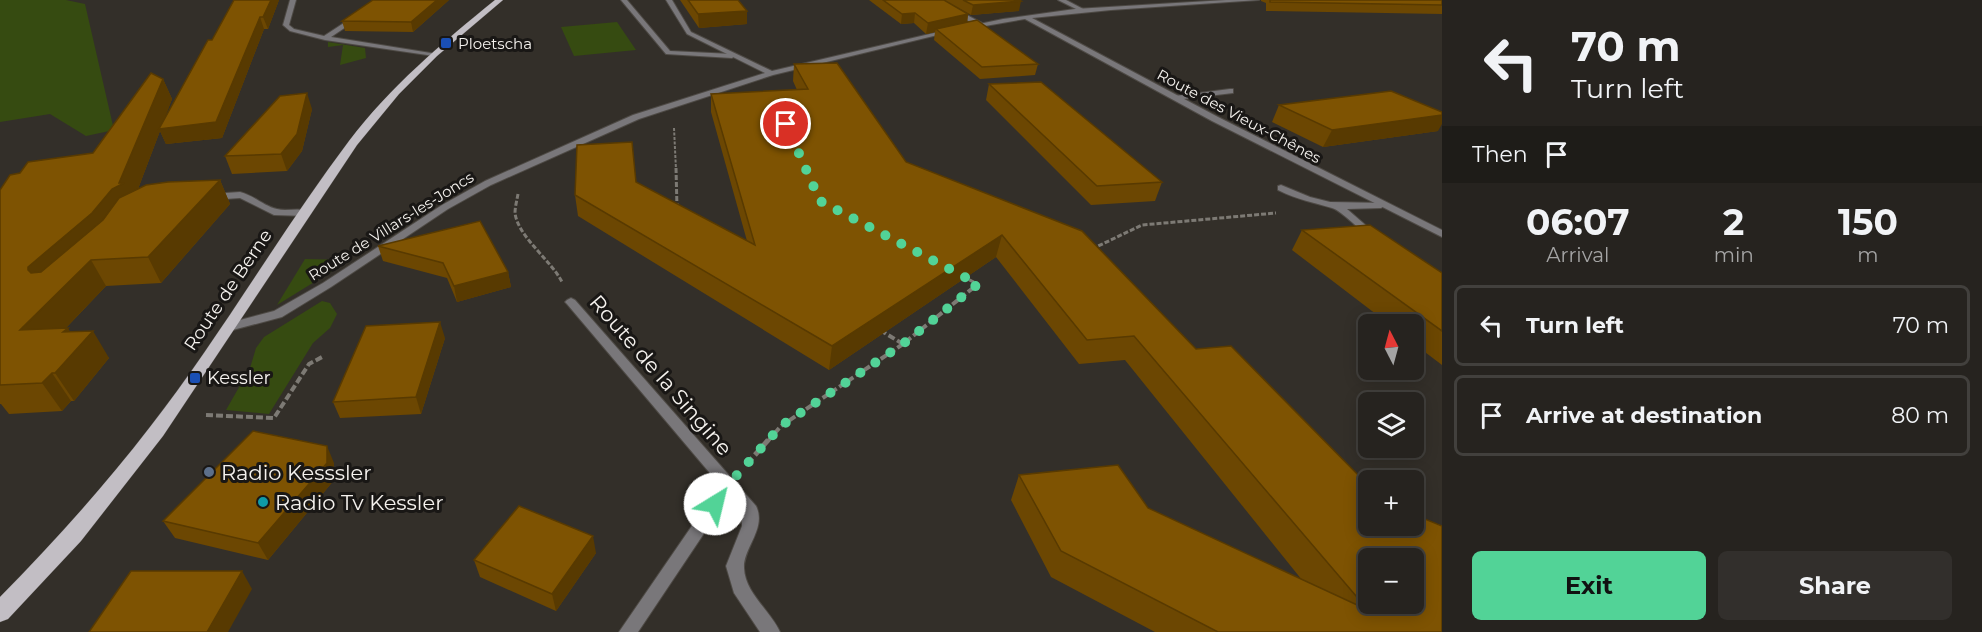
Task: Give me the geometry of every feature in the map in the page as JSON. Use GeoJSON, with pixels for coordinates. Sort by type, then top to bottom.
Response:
{"type":"FeatureCollection","features":[{"type":"Feature","properties":{"kind":"main road","name":"Route de Berne"},"geometry":{"type":"LineString","coordinates":[[0,612],[74,535],[157,431],[353,143],[389,99],[434,54],[499,0]]}},
{"type":"Feature","properties":{"kind":"street"},"geometry":{"type":"LineString","coordinates":[[293,0],[286,26],[299,32],[434,54]]}},
{"type":"Feature","properties":{"kind":"street"},"geometry":{"type":"LineString","coordinates":[[325,38],[383,0]]}},
{"type":"Feature","properties":{"kind":"street"},"geometry":{"type":"LineString","coordinates":[[624,0],[668,53],[732,56]]}},
{"type":"Feature","properties":{"kind":"street"},"geometry":{"type":"LineString","coordinates":[[669,0],[689,33],[771,74]]}},
{"type":"Feature","properties":{"kind":"street"},"geometry":{"type":"LineString","coordinates":[[934,0],[963,17],[981,24]]}},
{"type":"Feature","properties":{"kind":"street"},"geometry":{"type":"LineString","coordinates":[[1061,0],[1084,11]]}},
{"type":"Feature","properties":{"kind":"street"},"geometry":{"type":"LineString","coordinates":[[965,27],[1084,11],[1256,0]]}},
{"type":"Feature","properties":{"kind":"street","name":"Route des Vieux-Chênes"},"geometry":{"type":"LineString","coordinates":[[1026,17],[1175,98],[1381,205],[1442,234]]}},
{"type":"Feature","properties":{"kind":"street","name":"Route de Villars-les-Joncs"},"geometry":{"type":"LineString","coordinates":[[229,327],[278,314],[327,285],[445,207],[505,174],[636,117],[771,74],[954,30]]}},
{"type":"Feature","properties":{"kind":"street"},"geometry":{"type":"LineString","coordinates":[[1175,98],[1230,91]]}},
{"type":"Feature","properties":{"kind":"street"},"geometry":{"type":"LineString","coordinates":[[1281,188],[1301,199],[1340,208],[1381,205]]}},
{"type":"Feature","properties":{"kind":"street"},"geometry":{"type":"LineString","coordinates":[[199,198],[240,195],[274,212],[306,213]]}},
{"type":"Feature","properties":{"kind":"street"},"geometry":{"type":"LineString","coordinates":[[1340,208],[1378,240]]}},
{"type":"Feature","properties":{"kind":"street","name":"Route de la Singine"},"geometry":{"type":"LineString","coordinates":[[570,302],[750,510],[750,526],[735,566],[740,588],[771,632]]}},
{"type":"Feature","properties":{"kind":"street"},"geometry":{"type":"LineString","coordinates":[[628,632],[728,485]]}},
{"type":"Feature","properties":{"kind":"path"},"geometry":{"type":"LineString","coordinates":[[678,210],[674,120],[703,106],[701,95]]}},
{"type":"Feature","properties":{"kind":"path"},"geometry":{"type":"LineString","coordinates":[[1086,252],[1142,225],[1274,214],[1301,199]]}},
{"type":"Feature","properties":{"kind":"path"},"geometry":{"type":"LineString","coordinates":[[516,216],[532,244],[554,264],[570,302]]}},
{"type":"Feature","properties":{"kind":"path"},"geometry":{"type":"LineString","coordinates":[[728,485],[781,426],[903,344],[978,284],[957,273]]}},
{"type":"Feature","properties":{"kind":"path"},"geometry":{"type":"LineString","coordinates":[[872,326],[903,344]]}},
{"type":"Feature","properties":{"kind":"path"},"geometry":{"type":"LineString","coordinates":[[206,415],[274,418],[309,364],[324,356]]}},
{"type":"Feature","properties":{"kind":"green space"},"geometry":{"type":"Polygon","coordinates":[[[0,0],[66,0],[85,4],[114,130],[86,136],[50,114],[0,122],[0,0]]]}},
{"type":"Feature","properties":{"kind":"green space"},"geometry":{"type":"Polygon","coordinates":[[[617,22],[636,50],[574,56],[561,27],[617,22]]]}},
{"type":"Feature","properties":{"kind":"green space"},"geometry":{"type":"Polygon","coordinates":[[[328,42],[365,48],[366,58],[340,65],[343,45],[328,47],[328,42]]]}},
{"type":"Feature","properties":{"kind":"green space"},"geometry":{"type":"Polygon","coordinates":[[[305,259],[350,260],[277,305],[305,259]]]}},
{"type":"Feature","properties":{"kind":"green space"},"geometry":{"type":"Polygon","coordinates":[[[322,301],[330,303],[337,314],[330,328],[313,343],[269,414],[226,410],[250,368],[256,348],[264,337],[322,301]]]}},
{"type":"Feature","properties":{"kind":"building"},"geometry":{"type":"Polygon","coordinates":[[[234,0],[271,0],[263,17],[260,17],[216,122],[159,129],[208,40],[212,40],[234,0]]]}},
{"type":"Feature","properties":{"kind":"building"},"geometry":{"type":"Polygon","coordinates":[[[373,0],[437,0],[411,22],[342,21],[373,0]]]}},
{"type":"Feature","properties":{"kind":"building"},"geometry":{"type":"Polygon","coordinates":[[[688,0],[738,0],[747,11],[698,14],[688,0]]]}},
{"type":"Feature","properties":{"kind":"building"},"geometry":{"type":"Polygon","coordinates":[[[883,0],[944,0],[968,14],[928,23],[915,13],[902,14],[883,0]]]}},
{"type":"Feature","properties":{"kind":"building"},"geometry":{"type":"Polygon","coordinates":[[[963,0],[1019,0],[1021,1],[973,5],[963,0]]]}},
{"type":"Feature","properties":{"kind":"building"},"geometry":{"type":"Polygon","coordinates":[[[1270,0],[1442,0],[1442,5],[1270,2],[1270,0]]]}},
{"type":"Feature","properties":{"kind":"building"},"geometry":{"type":"Polygon","coordinates":[[[977,20],[1038,64],[982,67],[936,29],[977,20]]]}},
{"type":"Feature","properties":{"kind":"building"},"geometry":{"type":"Polygon","coordinates":[[[837,63],[906,162],[1082,231],[1196,349],[1231,346],[1358,475],[1358,536],[1424,536],[1424,519],[1442,526],[1442,632],[1218,632],[1061,551],[1019,475],[1118,465],[1148,508],[1358,605],[1358,614],[1424,614],[1424,548],[1358,548],[1358,598],[1134,336],[1087,340],[1002,235],[832,346],[575,195],[577,145],[632,142],[636,182],[755,245],[711,94],[808,89],[794,64],[837,63]]]}},
{"type":"Feature","properties":{"kind":"building"},"geometry":{"type":"Polygon","coordinates":[[[151,73],[163,79],[119,183],[124,183],[112,189],[92,213],[28,267],[28,270],[31,273],[41,272],[103,220],[119,198],[146,185],[220,180],[148,257],[91,260],[20,330],[68,328],[63,332],[93,331],[55,373],[52,373],[42,383],[0,385],[0,190],[10,175],[20,173],[28,162],[93,153],[151,73]]]}},
{"type":"Feature","properties":{"kind":"building"},"geometry":{"type":"Polygon","coordinates":[[[1041,82],[1162,182],[1097,186],[989,84],[1041,82]]]}},
{"type":"Feature","properties":{"kind":"building"},"geometry":{"type":"Polygon","coordinates":[[[1391,91],[1442,112],[1442,115],[1332,130],[1279,105],[1391,91]]]}},
{"type":"Feature","properties":{"kind":"building"},"geometry":{"type":"Polygon","coordinates":[[[307,93],[297,134],[281,154],[225,156],[280,96],[307,93]]]}},
{"type":"Feature","properties":{"kind":"building"},"geometry":{"type":"Polygon","coordinates":[[[480,221],[508,272],[454,286],[443,263],[378,246],[480,221]]]}},
{"type":"Feature","properties":{"kind":"building"},"geometry":{"type":"Polygon","coordinates":[[[1370,225],[1442,273],[1442,331],[1424,318],[1424,314],[1418,314],[1302,230],[1370,225]]]}},
{"type":"Feature","properties":{"kind":"building"},"geometry":{"type":"Polygon","coordinates":[[[440,322],[416,397],[333,402],[366,326],[440,322]]]}},
{"type":"Feature","properties":{"kind":"building","name":"Radio Tv Kessler"},"geometry":{"type":"Polygon","coordinates":[[[253,431],[327,446],[327,463],[258,543],[163,521],[253,431]]]}},
{"type":"Feature","properties":{"kind":"building"},"geometry":{"type":"Polygon","coordinates":[[[519,506],[593,536],[552,594],[474,560],[519,506]]]}},
{"type":"Feature","properties":{"kind":"building"},"geometry":{"type":"Polygon","coordinates":[[[131,571],[242,571],[207,632],[89,632],[131,571]]]}},
{"type":"Feature","properties":{"kind":"place","name":"Ploetscha"},"geometry":{"type":"Point","coordinates":[446,43]}},
{"type":"Feature","properties":{"kind":"place","name":"Kessler"},"geometry":{"type":"Point","coordinates":[195,378]}},
{"type":"Feature","properties":{"kind":"place","name":"Radio Kesssler"},"geometry":{"type":"Point","coordinates":[209,472]}},
{"type":"Feature","properties":{"kind":"place","name":"Radio Tv Kessler"},"geometry":{"type":"Point","coordinates":[263,502]}},
{"type":"Feature","properties":{"kind":"route"},"geometry":{"type":"LineString","coordinates":[[715,504],[728,485],[781,426],[903,344],[978,284],[820,201],[786,124]]}}]}
